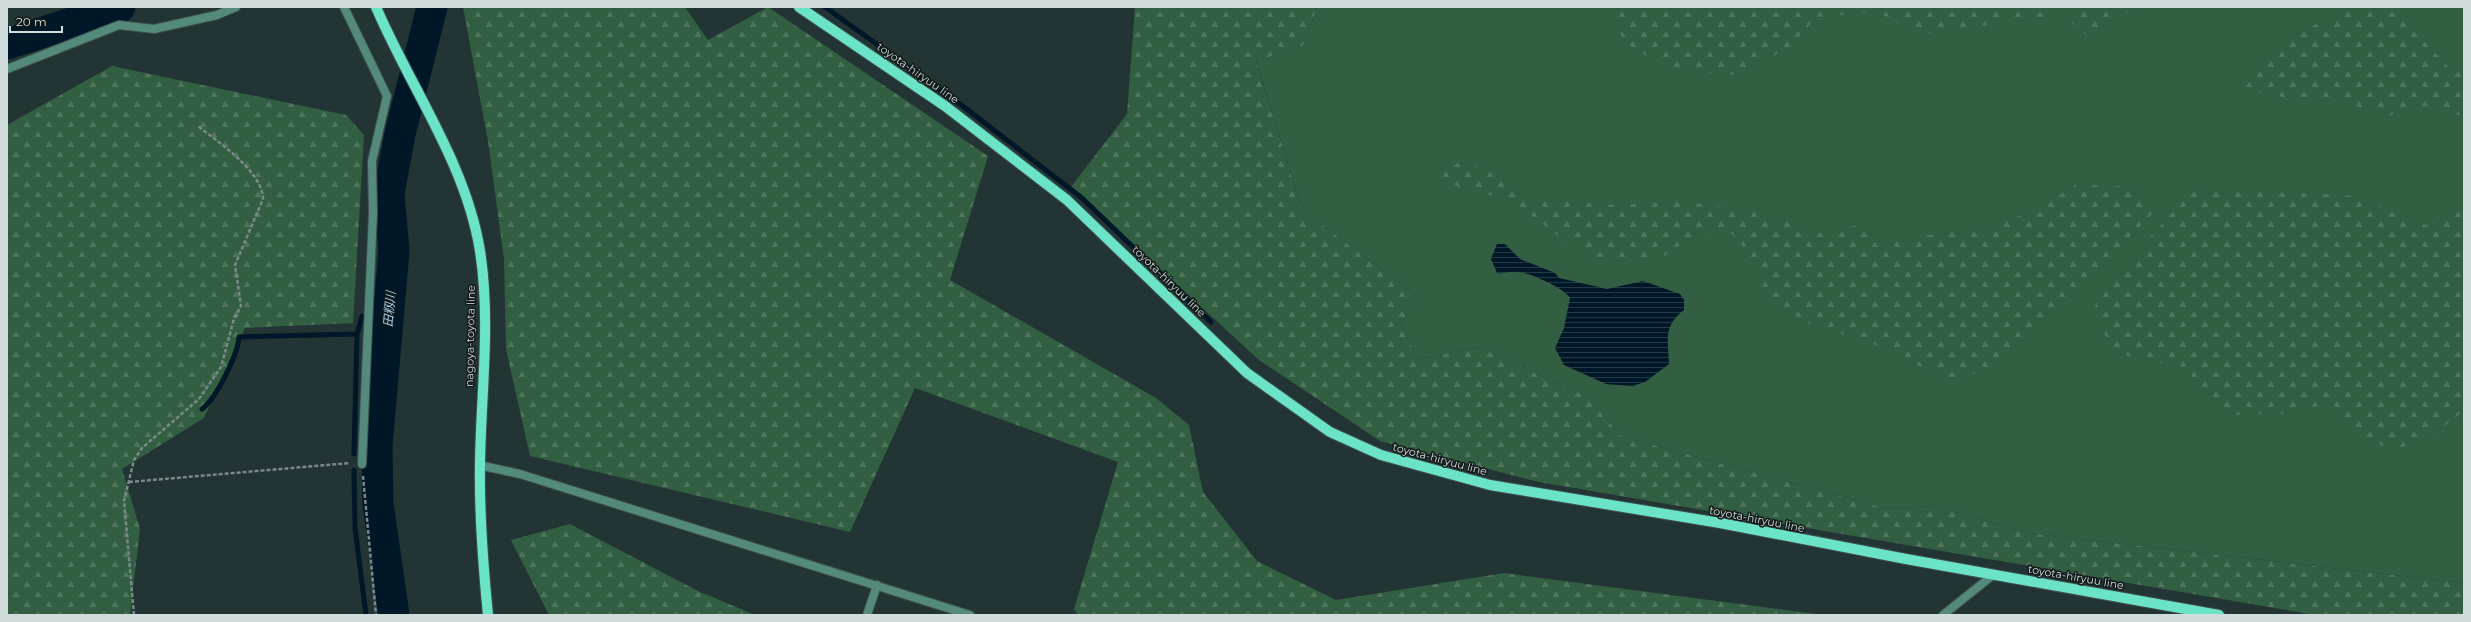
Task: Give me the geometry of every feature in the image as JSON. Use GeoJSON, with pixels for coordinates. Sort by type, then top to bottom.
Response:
{"type":"FeatureCollection","features":[{"type":"Feature","properties":{"kind":"main road","name":"nagoya-toyota line"},"geometry":{"type":"LineString","coordinates":[[376,7],[452,165],[468,204],[480,250],[484,290],[480,465],[481,550],[488,615]]}},
{"type":"Feature","properties":{"kind":"main road","name":"toyota-hiryuu line"},"geometry":{"type":"LineString","coordinates":[[799,7],[945,106],[1067,200],[1247,373],[1330,432],[1381,455],[1490,485],[1720,523],[1993,575],[2219,615]]}},
{"type":"Feature","properties":{"kind":"street"},"geometry":{"type":"LineString","coordinates":[[7,69],[119,24],[154,29],[217,15],[236,7]]}},
{"type":"Feature","properties":{"kind":"street"},"geometry":{"type":"LineString","coordinates":[[344,7],[387,96],[372,161],[373,213],[362,464]]}},
{"type":"Feature","properties":{"kind":"street"},"geometry":{"type":"LineString","coordinates":[[480,465],[528,477],[970,615]]}},
{"type":"Feature","properties":{"kind":"street"},"geometry":{"type":"LineString","coordinates":[[1942,615],[1993,575]]}},
{"type":"Feature","properties":{"kind":"street"},"geometry":{"type":"LineString","coordinates":[[867,615],[877,585]]}},
{"type":"Feature","properties":{"kind":"path"},"geometry":{"type":"LineString","coordinates":[[134,615],[124,501],[134,460],[142,448],[199,399],[221,367],[234,318],[242,306],[235,265],[263,199],[263,190],[258,180],[234,156],[198,126]]}},
{"type":"Feature","properties":{"kind":"path"},"geometry":{"type":"LineString","coordinates":[[129,482],[342,462],[362,464],[376,615]]}},
{"type":"Feature","properties":{"kind":"green space"},"geometry":{"type":"Polygon","coordinates":[[[463,7],[685,7],[708,40],[768,7],[988,156],[950,280],[1156,398],[1189,425],[1203,492],[1257,561],[1336,600],[1504,573],[1824,615],[1078,615],[1074,609],[1118,462],[915,388],[850,532],[530,456],[506,349],[504,259],[488,141],[463,7]]]}},
{"type":"Feature","properties":{"kind":"green space"},"geometry":{"type":"Polygon","coordinates":[[[1135,7],[1317,7],[1303,46],[1256,61],[1302,210],[1416,295],[1401,325],[1418,359],[1479,347],[1588,397],[1621,436],[1888,509],[1935,506],[2027,533],[2464,583],[2464,615],[2315,615],[1539,482],[1380,441],[1259,360],[1071,187],[1127,114],[1135,7]]]}},
{"type":"Feature","properties":{"kind":"green space"},"geometry":{"type":"Polygon","coordinates":[[[1317,7],[2464,7],[2464,583],[2027,533],[1935,506],[1888,509],[1621,436],[1588,397],[1479,347],[1418,359],[1401,325],[1416,295],[1302,210],[1256,60],[1303,46],[1317,7]]]}},
{"type":"Feature","properties":{"kind":"green space"},"geometry":{"type":"Polygon","coordinates":[[[1616,7],[2040,7],[2048,23],[2009,21],[1950,32],[1914,34],[1886,16],[1864,13],[1817,17],[1789,47],[1740,75],[1671,71],[1622,41],[1616,7]]]}},
{"type":"Feature","properties":{"kind":"green space"},"geometry":{"type":"Polygon","coordinates":[[[2061,7],[2142,7],[2132,10],[2091,40],[2066,17],[2061,7]]]}},
{"type":"Feature","properties":{"kind":"green space"},"geometry":{"type":"Polygon","coordinates":[[[2346,7],[2393,7],[2451,70],[2464,68],[2464,118],[2462,116],[2426,106],[2387,116],[2343,102],[2293,99],[2242,90],[2295,36],[2346,7]]]}},
{"type":"Feature","properties":{"kind":"green space"},"geometry":{"type":"Polygon","coordinates":[[[112,66],[346,115],[364,135],[353,323],[245,328],[204,418],[122,469],[140,529],[130,615],[7,615],[7,125],[112,66]]]}},
{"type":"Feature","properties":{"kind":"green space"},"geometry":{"type":"Polygon","coordinates":[[[1463,159],[1505,180],[1532,197],[1573,202],[1619,205],[1679,201],[1747,210],[1785,220],[1819,233],[1859,225],[1873,243],[1992,226],[2037,209],[2080,182],[2103,187],[2135,185],[2154,212],[2018,352],[1983,370],[1951,383],[1887,349],[1804,322],[1765,291],[1749,254],[1727,228],[1693,237],[1664,256],[1626,263],[1592,261],[1512,201],[1434,180],[1463,159]]]}},
{"type":"Feature","properties":{"kind":"green space"},"geometry":{"type":"Polygon","coordinates":[[[2192,191],[2308,193],[2354,196],[2426,225],[2464,198],[2464,411],[2434,434],[2394,451],[2356,434],[2328,404],[2284,414],[2233,415],[2180,366],[2135,359],[2109,346],[2095,305],[2112,279],[2192,191]]]}},
{"type":"Feature","properties":{"kind":"green space"},"geometry":{"type":"Polygon","coordinates":[[[570,524],[698,591],[755,615],[549,615],[511,540],[570,524]]]}},
{"type":"Feature","properties":{"kind":"water"},"geometry":{"type":"Polygon","coordinates":[[[1497,244],[1505,244],[1520,259],[1555,273],[1559,278],[1607,289],[1643,281],[1680,294],[1684,300],[1684,310],[1673,322],[1668,334],[1669,364],[1645,382],[1632,386],[1606,384],[1564,365],[1555,348],[1564,328],[1570,298],[1562,290],[1530,275],[1515,272],[1497,273],[1491,259],[1497,244]]]}},
{"type":"Feature","properties":{"kind":"waterway"},"geometry":{"type":"LineString","coordinates":[[7,44],[120,7]]}},
{"type":"Feature","properties":{"kind":"waterway","name":"田籾川"},"geometry":{"type":"LineString","coordinates":[[394,615],[378,504],[377,445],[394,251],[389,193],[400,134],[432,7]]}},
{"type":"Feature","properties":{"kind":"waterway"},"geometry":{"type":"LineString","coordinates":[[825,7],[964,107],[1082,198],[1211,322]]}},
{"type":"Feature","properties":{"kind":"waterway"},"geometry":{"type":"LineString","coordinates":[[354,454],[357,334],[362,316]]}},
{"type":"Feature","properties":{"kind":"waterway"},"geometry":{"type":"LineString","coordinates":[[202,409],[214,396],[231,365],[238,345],[239,337],[357,334]]}},
{"type":"Feature","properties":{"kind":"waterway"},"geometry":{"type":"LineString","coordinates":[[354,470],[355,528],[366,615]]}}]}
